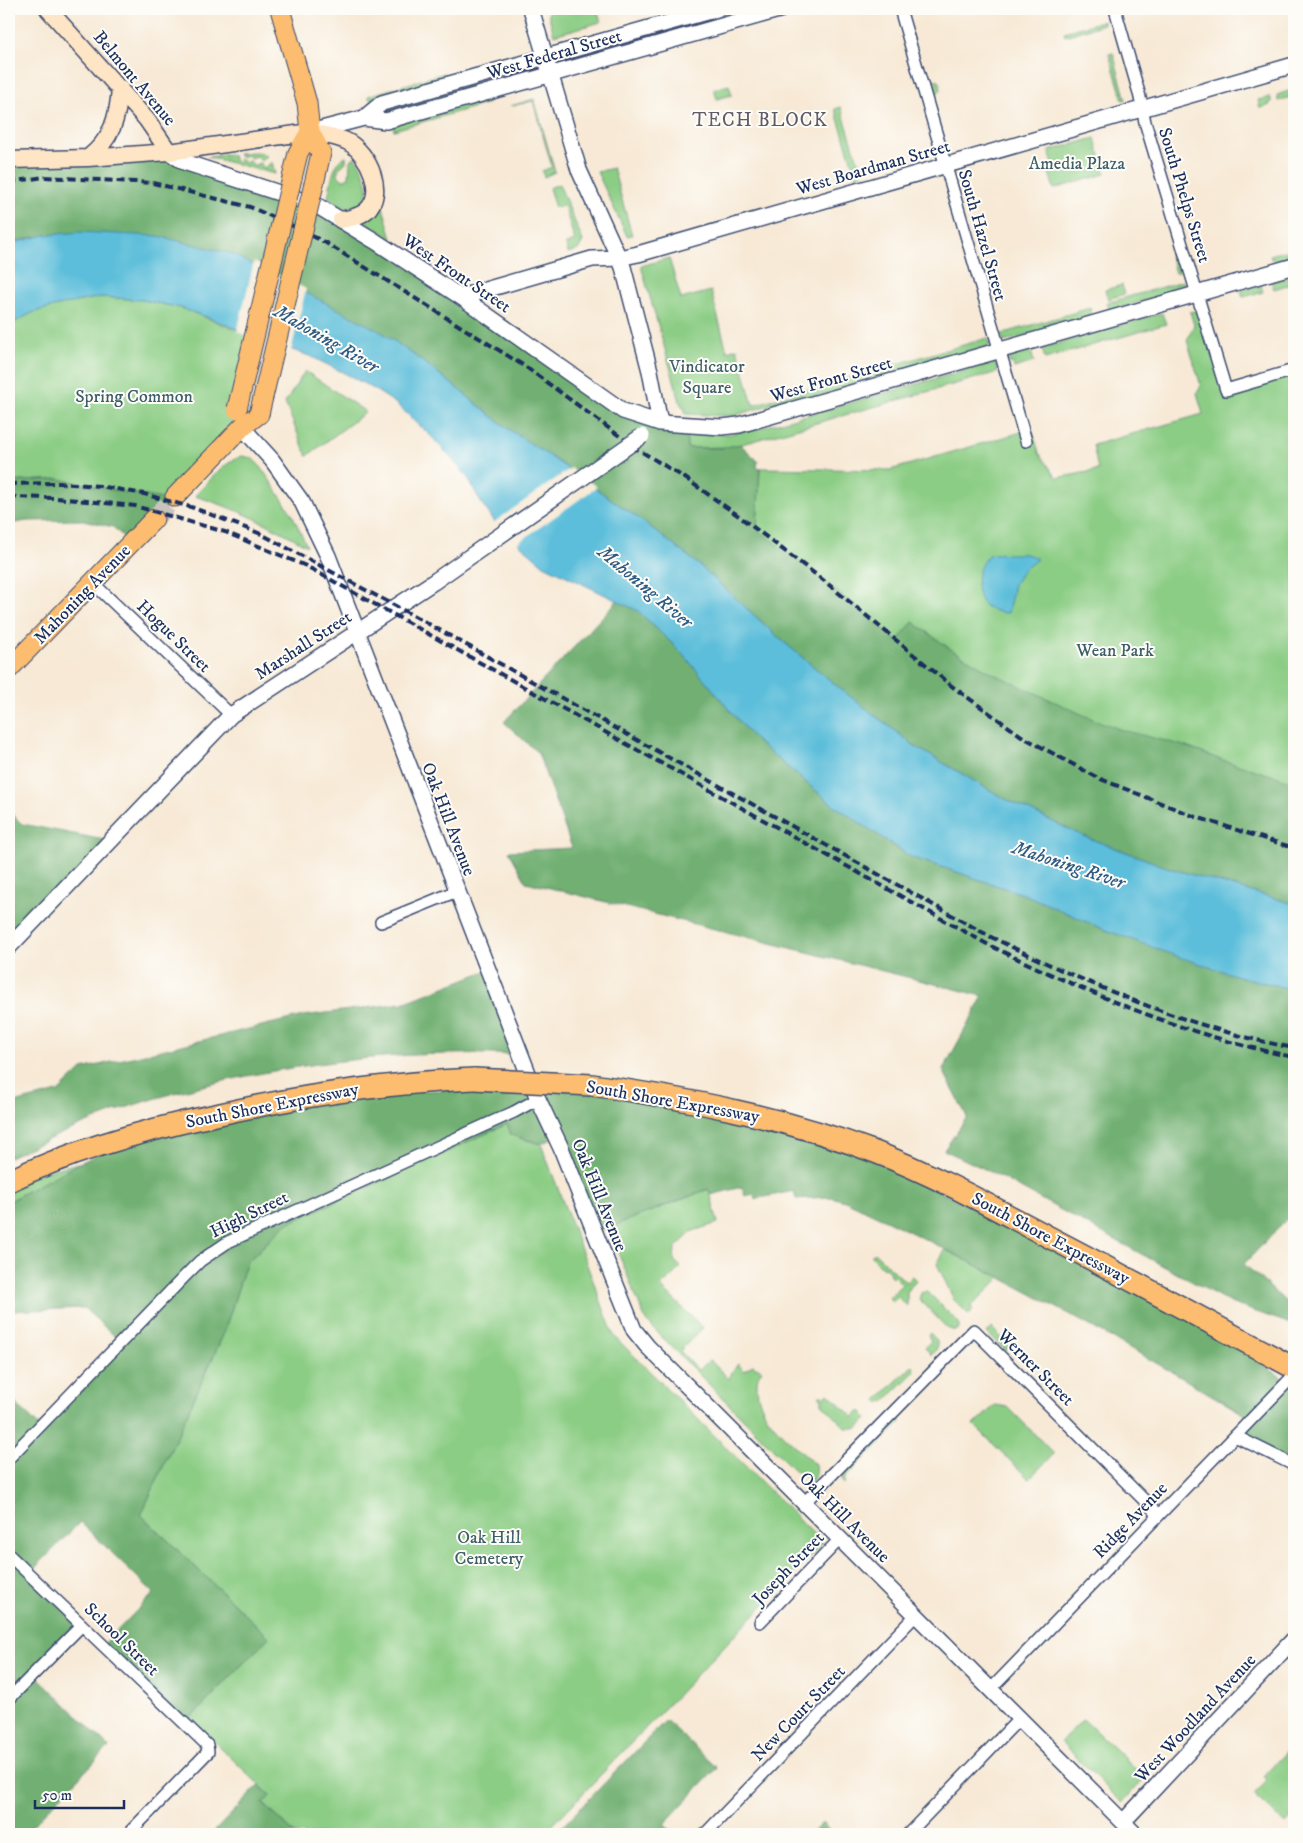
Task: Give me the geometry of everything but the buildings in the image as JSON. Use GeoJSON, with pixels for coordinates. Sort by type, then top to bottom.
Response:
{"type":"FeatureCollection","features":[{"type":"Feature","properties":{"kind":"highway","name":"South Shore Expressway"},"geometry":{"type":"LineString","coordinates":[[9,1181],[67,1156],[113,1140],[173,1124],[310,1095],[373,1086],[474,1079],[592,1085],[700,1102],[743,1111],[874,1151],[951,1185],[1294,1368]]}},
{"type":"Feature","properties":{"kind":"main road","name":"Belmont Avenue"},"geometry":{"type":"LineString","coordinates":[[48,9],[120,88],[147,120],[169,152]]}},
{"type":"Feature","properties":{"kind":"main road"},"geometry":{"type":"LineString","coordinates":[[175,497],[242,427],[259,414],[314,184],[320,153],[310,132],[307,104],[280,9]]}},
{"type":"Feature","properties":{"kind":"main road"},"geometry":{"type":"LineString","coordinates":[[88,158],[95,153],[110,134],[115,124],[120,88]]}},
{"type":"Feature","properties":{"kind":"main road"},"geometry":{"type":"LineString","coordinates":[[242,427],[236,409],[298,153],[310,132]]}},
{"type":"Feature","properties":{"kind":"main road"},"geometry":{"type":"LineString","coordinates":[[9,160],[88,158],[169,152],[310,132],[348,142],[367,160],[371,170],[376,194],[373,203],[366,211],[356,217],[341,220]]}},
{"type":"Feature","properties":{"kind":"main road","name":"Mahoning Avenue"},"geometry":{"type":"LineString","coordinates":[[9,669],[154,519]]}},
{"type":"Feature","properties":{"kind":"street"},"geometry":{"type":"LineString","coordinates":[[532,9],[579,170],[623,267],[650,371],[660,423]]}},
{"type":"Feature","properties":{"kind":"street","name":"West Federal Street"},"geometry":{"type":"LineString","coordinates":[[364,118],[382,104],[717,9]]}},
{"type":"Feature","properties":{"kind":"street","name":"West Federal Street"},"geometry":{"type":"LineString","coordinates":[[310,132],[364,118],[386,121],[782,9]]}},
{"type":"Feature","properties":{"kind":"street","name":"South Hazel Street"},"geometry":{"type":"LineString","coordinates":[[900,9],[1026,441]]}},
{"type":"Feature","properties":{"kind":"street","name":"South Phelps Street"},"geometry":{"type":"LineString","coordinates":[[1115,9],[1142,109],[1226,390],[1294,370]]}},
{"type":"Feature","properties":{"kind":"street","name":"West Boardman Street"},"geometry":{"type":"LineString","coordinates":[[461,297],[592,259],[619,258],[638,254],[1294,65]]}},
{"type":"Feature","properties":{"kind":"street","name":"West Front Street"},"geometry":{"type":"LineString","coordinates":[[169,152],[184,162],[316,205],[461,297],[623,411],[660,423],[722,427],[739,425],[1294,266]]}},
{"type":"Feature","properties":{"kind":"street","name":"Marshall Street"},"geometry":{"type":"LineString","coordinates":[[9,947],[231,715],[435,581],[660,423]]}},
{"type":"Feature","properties":{"kind":"street","name":"Oak Hill Avenue"},"geometry":{"type":"LineString","coordinates":[[242,427],[272,460],[302,502],[328,556],[538,1099],[561,1148],[634,1330],[647,1346],[1135,1834]]}},
{"type":"Feature","properties":{"kind":"street","name":"Hogue Street"},"geometry":{"type":"LineString","coordinates":[[93,583],[231,715]]}},
{"type":"Feature","properties":{"kind":"street"},"geometry":{"type":"LineString","coordinates":[[381,922],[458,891]]}},
{"type":"Feature","properties":{"kind":"street","name":"High Street"},"geometry":{"type":"LineString","coordinates":[[9,1458],[185,1276],[216,1249],[305,1206],[514,1112],[538,1099]]}},
{"type":"Feature","properties":{"kind":"street","name":"Werner Street"},"geometry":{"type":"LineString","coordinates":[[804,1503],[974,1330],[1159,1515]]}},
{"type":"Feature","properties":{"kind":"street","name":"Ridge Avenue"},"geometry":{"type":"LineString","coordinates":[[990,1689],[1294,1375]]}},
{"type":"Feature","properties":{"kind":"street"},"geometry":{"type":"LineString","coordinates":[[1235,1436],[1294,1465]]}},
{"type":"Feature","properties":{"kind":"street","name":"Joseph Street"},"geometry":{"type":"LineString","coordinates":[[760,1622],[840,1539]]}},
{"type":"Feature","properties":{"kind":"street","name":"School Street"},"geometry":{"type":"LineString","coordinates":[[9,1555],[207,1744],[208,1752],[128,1834]]}},
{"type":"Feature","properties":{"kind":"street","name":"New Court Street"},"geometry":{"type":"LineString","coordinates":[[705,1834],[916,1615]]}},
{"type":"Feature","properties":{"kind":"street"},"geometry":{"type":"LineString","coordinates":[[9,1699],[82,1625]]}},
{"type":"Feature","properties":{"kind":"street","name":"West Woodland Avenue"},"geometry":{"type":"LineString","coordinates":[[1123,1822],[1293,1643]]}},
{"type":"Feature","properties":{"kind":"street"},"geometry":{"type":"LineString","coordinates":[[908,1834],[1020,1718]]}},
{"type":"Feature","properties":{"kind":"green space"},"geometry":{"type":"Polygon","coordinates":[[[551,9],[597,9],[601,22],[554,35],[548,13],[551,9]]]}},
{"type":"Feature","properties":{"kind":"green space"},"geometry":{"type":"Polygon","coordinates":[[[739,9],[754,9],[625,46],[637,38],[739,9]]]}},
{"type":"Feature","properties":{"kind":"green space"},"geometry":{"type":"Polygon","coordinates":[[[1103,21],[1104,24],[1065,36],[1064,32],[1103,21]]]}},
{"type":"Feature","properties":{"kind":"green space"},"geometry":{"type":"Polygon","coordinates":[[[516,53],[519,63],[465,72],[464,68],[516,53]]]}},
{"type":"Feature","properties":{"kind":"green space"},"geometry":{"type":"Polygon","coordinates":[[[1113,53],[1126,100],[1123,100],[1109,54],[1113,53]]]}},
{"type":"Feature","properties":{"kind":"green space"},"geometry":{"type":"Polygon","coordinates":[[[445,73],[446,78],[370,100],[368,96],[445,73]]]}},
{"type":"Feature","properties":{"kind":"green space"},"geometry":{"type":"Polygon","coordinates":[[[930,78],[939,81],[941,89],[935,96],[930,78]]]}},
{"type":"Feature","properties":{"kind":"green space"},"geometry":{"type":"Polygon","coordinates":[[[473,85],[476,87],[468,94],[381,118],[380,112],[473,85]]]}},
{"type":"Feature","properties":{"kind":"green space"},"geometry":{"type":"Polygon","coordinates":[[[729,85],[732,95],[717,99],[714,89],[729,85]]]}},
{"type":"Feature","properties":{"kind":"green space"},"geometry":{"type":"Polygon","coordinates":[[[1294,89],[1294,96],[1278,101],[1277,95],[1294,89]]]}},
{"type":"Feature","properties":{"kind":"green space"},"geometry":{"type":"Polygon","coordinates":[[[488,97],[489,103],[394,130],[392,124],[488,97]]]}},
{"type":"Feature","properties":{"kind":"green space"},"geometry":{"type":"Polygon","coordinates":[[[1270,97],[1272,102],[1269,103],[1270,105],[1260,108],[1258,100],[1270,97]]]}},
{"type":"Feature","properties":{"kind":"green space"},"geometry":{"type":"Polygon","coordinates":[[[534,99],[555,172],[544,177],[542,171],[552,167],[533,101],[511,106],[534,99]]]}},
{"type":"Feature","properties":{"kind":"green space"},"geometry":{"type":"Polygon","coordinates":[[[841,107],[862,174],[856,176],[835,109],[841,107]]]}},
{"type":"Feature","properties":{"kind":"green space","name":"Amedia Plaza"},"geometry":{"type":"Polygon","coordinates":[[[1095,138],[1105,174],[1054,189],[1047,166],[1053,164],[1049,151],[1095,138]]]}},
{"type":"Feature","properties":{"kind":"green space"},"geometry":{"type":"Polygon","coordinates":[[[169,152],[316,205],[623,411],[686,425],[687,448],[722,448],[740,444],[758,461],[757,467],[760,468],[757,529],[897,641],[913,622],[949,648],[996,675],[1088,717],[1122,730],[1181,745],[1294,782],[1294,904],[1172,869],[1083,836],[1005,799],[916,747],[779,638],[698,564],[645,523],[507,428],[433,369],[383,333],[115,234],[48,235],[9,244],[9,160],[169,152]]]}},
{"type":"Feature","properties":{"kind":"green space"},"geometry":{"type":"Polygon","coordinates":[[[257,152],[267,156],[261,161],[256,156],[250,158],[247,155],[240,157],[238,153],[257,152]]]}},
{"type":"Feature","properties":{"kind":"green space"},"geometry":{"type":"Polygon","coordinates":[[[231,154],[236,162],[240,159],[245,163],[249,161],[254,165],[260,163],[264,168],[272,162],[275,174],[208,157],[231,154]]]}},
{"type":"Feature","properties":{"kind":"green space"},"geometry":{"type":"Polygon","coordinates":[[[346,156],[346,162],[338,169],[338,175],[343,180],[349,177],[350,162],[354,157],[362,168],[367,183],[367,198],[357,207],[345,208],[328,198],[335,169],[341,159],[346,156]]]}},
{"type":"Feature","properties":{"kind":"green space"},"geometry":{"type":"Polygon","coordinates":[[[613,168],[632,235],[627,236],[597,172],[613,168]]]}},
{"type":"Feature","properties":{"kind":"green space"},"geometry":{"type":"Polygon","coordinates":[[[559,184],[583,241],[578,250],[568,253],[566,244],[575,241],[564,205],[555,208],[549,188],[559,184]]]}},
{"type":"Feature","properties":{"kind":"green space"},"geometry":{"type":"Polygon","coordinates":[[[381,200],[392,239],[364,221],[381,200]]]}},
{"type":"Feature","properties":{"kind":"green space"},"geometry":{"type":"Polygon","coordinates":[[[1174,250],[1180,272],[1175,273],[1169,252],[1174,250]]]}},
{"type":"Feature","properties":{"kind":"green space"},"geometry":{"type":"Polygon","coordinates":[[[1286,251],[1288,259],[1279,261],[1271,259],[1270,255],[1286,251]]]}},
{"type":"Feature","properties":{"kind":"green space","name":"Vindicator Square"},"geometry":{"type":"Polygon","coordinates":[[[669,258],[681,299],[711,291],[727,351],[737,348],[753,405],[988,338],[990,346],[829,393],[783,401],[733,416],[685,414],[641,266],[669,258]]]}},
{"type":"Feature","properties":{"kind":"green space"},"geometry":{"type":"Polygon","coordinates":[[[1294,275],[1294,283],[1274,289],[1271,282],[1294,275]]]}},
{"type":"Feature","properties":{"kind":"green space"},"geometry":{"type":"Polygon","coordinates":[[[1183,281],[1185,289],[1110,311],[1107,303],[1183,281]]]}},
{"type":"Feature","properties":{"kind":"green space"},"geometry":{"type":"Polygon","coordinates":[[[1122,285],[1125,294],[1108,299],[1105,290],[1122,285]]]}},
{"type":"Feature","properties":{"kind":"green space"},"geometry":{"type":"Polygon","coordinates":[[[1261,285],[1263,292],[1243,297],[1241,291],[1261,285]]]}},
{"type":"Feature","properties":{"kind":"green space","name":"Spring Common"},"geometry":{"type":"Polygon","coordinates":[[[101,297],[143,300],[181,308],[248,334],[242,427],[172,501],[58,479],[9,482],[9,325],[34,312],[101,297]]]}},
{"type":"Feature","properties":{"kind":"green space"},"geometry":{"type":"Polygon","coordinates":[[[1090,308],[1092,316],[1004,342],[1001,334],[1090,308]]]}},
{"type":"Feature","properties":{"kind":"green space","name":"Wean Park"},"geometry":{"type":"Polygon","coordinates":[[[1201,309],[1226,390],[1294,370],[1294,904],[1172,869],[757,529],[760,468],[890,470],[1032,429],[1039,453],[1057,478],[1098,470],[1093,445],[1203,414],[1197,393],[1201,386],[1187,340],[1194,325],[1190,312],[1201,309]]]}},
{"type":"Feature","properties":{"kind":"green space"},"geometry":{"type":"Polygon","coordinates":[[[1162,313],[1166,324],[1045,359],[1042,348],[1162,313]]]}},
{"type":"Feature","properties":{"kind":"green space"},"geometry":{"type":"Polygon","coordinates":[[[1031,351],[1034,362],[1014,368],[1013,363],[1010,364],[1009,358],[1031,351]]]}},
{"type":"Feature","properties":{"kind":"green space"},"geometry":{"type":"Polygon","coordinates":[[[995,362],[998,372],[731,447],[687,448],[686,434],[729,434],[760,428],[995,362]]]}},
{"type":"Feature","properties":{"kind":"green space"},"geometry":{"type":"Polygon","coordinates":[[[305,371],[366,412],[307,456],[285,403],[305,371]]]}},
{"type":"Feature","properties":{"kind":"green space"},"geometry":{"type":"Polygon","coordinates":[[[242,456],[252,458],[261,467],[292,514],[307,546],[252,518],[195,496],[222,468],[242,456]]]}},
{"type":"Feature","properties":{"kind":"green space"},"geometry":{"type":"Polygon","coordinates":[[[58,479],[172,501],[131,544],[113,527],[83,520],[27,521],[9,524],[9,482],[58,479]]]}},
{"type":"Feature","properties":{"kind":"green space"},"geometry":{"type":"Polygon","coordinates":[[[618,600],[638,611],[682,653],[755,740],[832,804],[911,857],[1026,895],[1103,929],[1238,976],[1294,990],[1294,1220],[1287,1219],[1244,1264],[1294,1309],[1294,1325],[1233,1304],[991,1172],[944,1150],[967,1117],[943,1070],[983,996],[526,882],[509,851],[572,848],[538,753],[504,722],[618,600]]]}},
{"type":"Feature","properties":{"kind":"green space"},"geometry":{"type":"Polygon","coordinates":[[[9,811],[22,824],[110,841],[9,947],[9,811]]]}},
{"type":"Feature","properties":{"kind":"green space"},"geometry":{"type":"Polygon","coordinates":[[[488,970],[521,1055],[429,1054],[383,1057],[292,1068],[247,1076],[202,1086],[119,1110],[9,1157],[9,1104],[58,1092],[82,1069],[303,1016],[403,1003],[488,970]]]}},
{"type":"Feature","properties":{"kind":"green space"},"geometry":{"type":"Polygon","coordinates":[[[592,1085],[813,1131],[1182,1308],[1294,1386],[1294,1465],[1235,1436],[1252,1419],[1051,1304],[949,1251],[845,1201],[831,1197],[796,1199],[794,1191],[755,1199],[754,1194],[745,1196],[742,1187],[711,1195],[708,1189],[595,1233],[556,1137],[541,1144],[511,1135],[507,1124],[286,1224],[246,1263],[224,1333],[141,1515],[269,1637],[185,1723],[103,1645],[154,1593],[80,1522],[29,1574],[82,1625],[34,1673],[109,1747],[24,1834],[9,1834],[9,1397],[39,1426],[121,1342],[84,1308],[9,1311],[9,1202],[82,1162],[150,1130],[310,1095],[592,1085]]]}},
{"type":"Feature","properties":{"kind":"green space","name":"Oak Hill Cemetery"},"geometry":{"type":"Polygon","coordinates":[[[507,1124],[519,1138],[541,1144],[614,1336],[823,1543],[544,1834],[295,1834],[263,1803],[270,1795],[190,1719],[269,1637],[141,1515],[224,1333],[246,1263],[286,1224],[507,1124]]]}},
{"type":"Feature","properties":{"kind":"green space"},"geometry":{"type":"Polygon","coordinates":[[[82,1162],[20,1195],[9,1202],[9,1181],[82,1162]]]}},
{"type":"Feature","properties":{"kind":"green space"},"geometry":{"type":"Polygon","coordinates":[[[709,1189],[718,1223],[693,1231],[675,1248],[674,1260],[681,1267],[661,1287],[703,1328],[680,1351],[698,1370],[710,1360],[729,1379],[738,1364],[745,1371],[752,1365],[762,1370],[759,1374],[757,1388],[759,1400],[764,1411],[779,1431],[815,1465],[816,1472],[812,1481],[796,1472],[646,1321],[608,1228],[709,1189]]]}},
{"type":"Feature","properties":{"kind":"green space"},"geometry":{"type":"Polygon","coordinates":[[[945,1250],[1001,1277],[971,1307],[973,1310],[969,1315],[954,1300],[937,1264],[945,1250]]]}},
{"type":"Feature","properties":{"kind":"green space"},"geometry":{"type":"Polygon","coordinates":[[[874,1252],[906,1282],[912,1276],[916,1280],[907,1292],[907,1306],[898,1297],[893,1302],[889,1298],[902,1284],[894,1276],[892,1277],[885,1267],[883,1268],[871,1256],[874,1252]]]}},
{"type":"Feature","properties":{"kind":"green space"},"geometry":{"type":"Polygon","coordinates":[[[927,1291],[959,1323],[959,1328],[955,1331],[947,1328],[919,1299],[921,1293],[927,1291]]]}},
{"type":"Feature","properties":{"kind":"green space"},"geometry":{"type":"Polygon","coordinates":[[[992,1328],[1010,1346],[1006,1351],[987,1333],[992,1328]]]}},
{"type":"Feature","properties":{"kind":"green space"},"geometry":{"type":"Polygon","coordinates":[[[930,1333],[937,1340],[937,1349],[931,1355],[925,1347],[931,1341],[928,1335],[930,1333]]]}},
{"type":"Feature","properties":{"kind":"green space"},"geometry":{"type":"Polygon","coordinates":[[[913,1365],[915,1371],[884,1402],[880,1403],[877,1400],[913,1365]]]}},
{"type":"Feature","properties":{"kind":"green space"},"geometry":{"type":"Polygon","coordinates":[[[828,1393],[853,1417],[859,1412],[863,1412],[867,1419],[858,1428],[846,1428],[822,1404],[822,1399],[819,1396],[821,1394],[824,1397],[828,1393]]]}},
{"type":"Feature","properties":{"kind":"green space"},"geometry":{"type":"Polygon","coordinates":[[[995,1405],[1008,1407],[1054,1454],[1029,1479],[974,1425],[995,1405]]]}},
{"type":"Feature","properties":{"kind":"green space"},"geometry":{"type":"Polygon","coordinates":[[[899,1419],[902,1421],[869,1454],[866,1451],[899,1419]]]}},
{"type":"Feature","properties":{"kind":"green space"},"geometry":{"type":"Polygon","coordinates":[[[864,1453],[867,1456],[845,1478],[844,1484],[841,1480],[845,1473],[864,1453]]]}},
{"type":"Feature","properties":{"kind":"green space"},"geometry":{"type":"Polygon","coordinates":[[[1083,1719],[1145,1778],[1122,1803],[1061,1742],[1083,1719]]]}},
{"type":"Feature","properties":{"kind":"green space"},"geometry":{"type":"Polygon","coordinates":[[[666,1720],[717,1768],[664,1824],[674,1834],[555,1834],[666,1720]]]}},
{"type":"Feature","properties":{"kind":"green space"},"geometry":{"type":"Polygon","coordinates":[[[1292,1745],[1294,1747],[1294,1815],[1286,1824],[1254,1794],[1267,1781],[1263,1777],[1292,1745]]]}},
{"type":"Feature","properties":{"kind":"green space"},"geometry":{"type":"Polygon","coordinates":[[[259,1785],[270,1796],[263,1804],[295,1834],[212,1834],[259,1785]]]}},
{"type":"Feature","properties":{"kind":"green space"},"geometry":{"type":"Polygon","coordinates":[[[822,1823],[833,1834],[811,1834],[822,1823]]]}},
{"type":"Feature","properties":{"kind":"water","name":"Mahoning River"},"geometry":{"type":"Polygon","coordinates":[[[80,232],[158,236],[232,254],[383,333],[433,369],[507,428],[645,523],[698,564],[779,638],[916,747],[1005,799],[1083,836],[1172,869],[1294,904],[1294,990],[1238,976],[1179,957],[1103,929],[1026,895],[911,857],[832,804],[755,740],[682,653],[638,611],[544,565],[505,532],[495,522],[480,501],[467,476],[431,436],[395,403],[346,374],[312,357],[223,323],[181,308],[143,300],[101,297],[34,312],[9,325],[9,244],[44,235],[80,232]]]}},
{"type":"Feature","properties":{"kind":"water"},"geometry":{"type":"Polygon","coordinates":[[[1025,554],[1036,557],[1036,560],[1023,570],[1014,584],[1008,613],[987,607],[979,597],[977,583],[983,562],[989,555],[1025,554]]]}},
{"type":"Feature","properties":{"kind":"pier"},"geometry":{"type":"Polygon","coordinates":[[[254,262],[306,289],[291,351],[237,332],[254,262]]]}},
{"type":"Feature","properties":{"kind":"pier"},"geometry":{"type":"Polygon","coordinates":[[[571,468],[597,487],[516,544],[493,523],[571,468]]]}},
{"type":"Feature","properties":{"kind":"tunnel"},"geometry":{"type":"LineString","coordinates":[[154,519],[175,497]]}},
{"type":"Feature","properties":{"kind":"railway"},"geometry":{"type":"LineString","coordinates":[[9,182],[45,177],[153,183],[250,207],[326,243],[526,367],[637,449],[685,478],[736,514],[823,580],[953,687],[1023,737],[1098,778],[1196,817],[1294,848]]}},
{"type":"Feature","properties":{"kind":"railway"},"geometry":{"type":"LineString","coordinates":[[9,484],[59,483],[100,486],[144,494],[194,508],[261,534],[418,618],[991,937],[1139,1003],[1216,1029],[1294,1048]]}},
{"type":"Feature","properties":{"kind":"railway"},"geometry":{"type":"LineString","coordinates":[[9,497],[56,498],[135,506],[225,532],[306,566],[987,944],[1061,979],[1175,1025],[1254,1048],[1294,1057]]}},
{"type":"Feature","properties":{"kind":"district","name":"TECH BLOCK"},"geometry":{"type":"Point","coordinates":[760,119]}}]}
